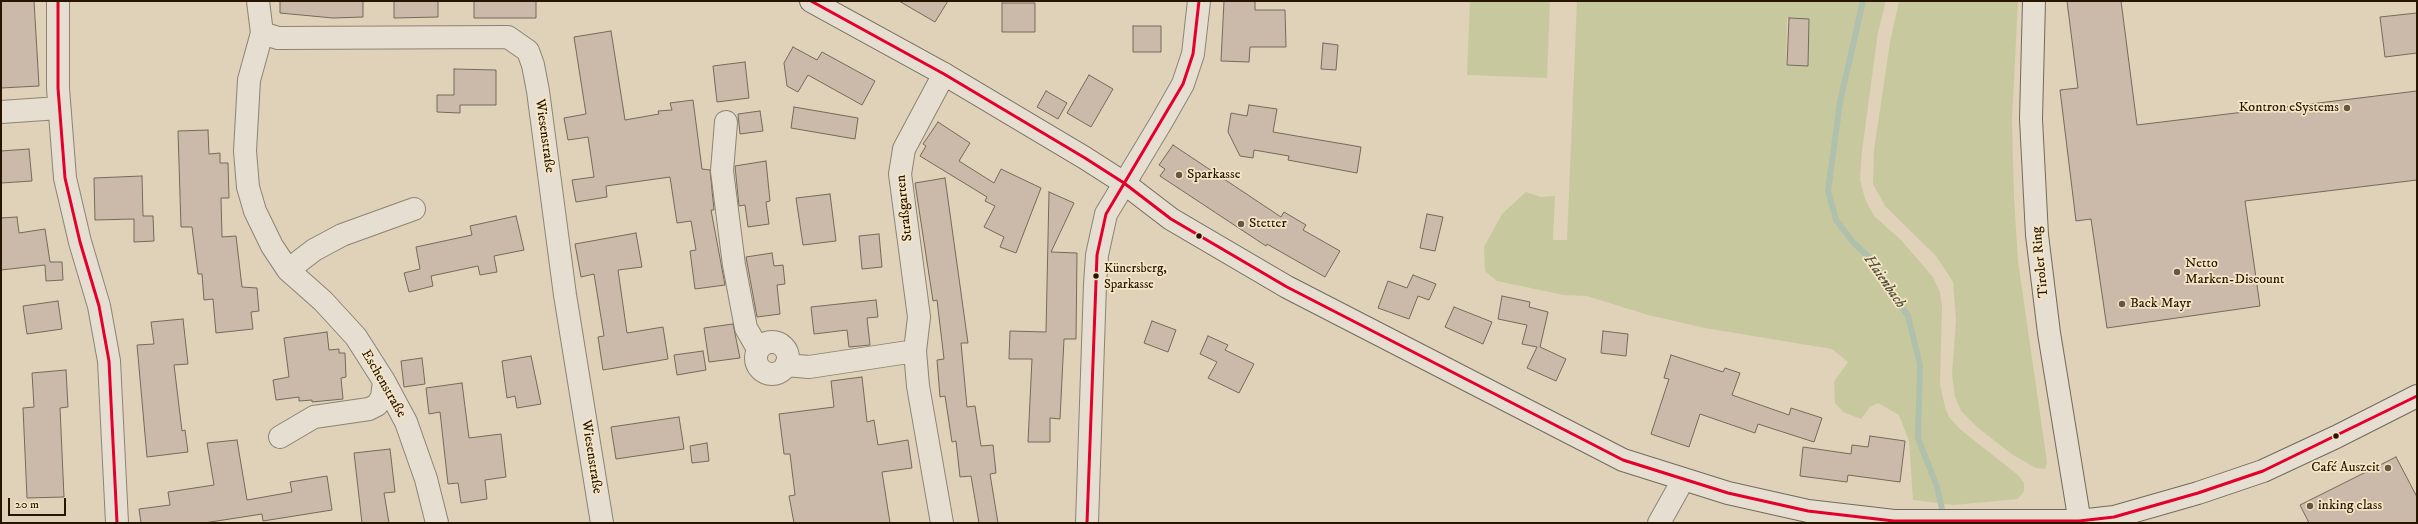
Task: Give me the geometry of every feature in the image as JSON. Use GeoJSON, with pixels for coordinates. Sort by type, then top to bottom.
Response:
{"type":"FeatureCollection","features":[{"type":"Feature","properties":{"kind":"street"},"geometry":{"type":"LineString","coordinates":[[58,1],[59,108],[65,178],[80,242],[99,306],[109,361],[117,523]]}},
{"type":"Feature","properties":{"kind":"street"},"geometry":{"type":"LineString","coordinates":[[258,1],[262,33]]}},
{"type":"Feature","properties":{"kind":"street"},"geometry":{"type":"LineString","coordinates":[[811,1],[944,74],[1124,183],[1171,219],[1287,287],[1583,441],[1623,460],[1728,493],[1808,511],[1894,521],[2080,522],[2146,509],[2263,470],[2336,437],[2417,396]]}},
{"type":"Feature","properties":{"kind":"street"},"geometry":{"type":"LineString","coordinates":[[1087,523],[1098,255],[1106,214],[1172,105],[1190,67],[1198,27],[1199,1]]}},
{"type":"Feature","properties":{"kind":"street","name":"Tiroler Ring"},"geometry":{"type":"LineString","coordinates":[[2034,1],[2031,119],[2037,235],[2049,333],[2080,522]]}},
{"type":"Feature","properties":{"kind":"street","name":"Eschenstraße"},"geometry":{"type":"LineString","coordinates":[[262,33],[249,80],[245,152],[248,187],[255,211],[272,246],[288,270],[323,301],[356,337],[384,381],[406,422],[426,479],[437,523]]}},
{"type":"Feature","properties":{"kind":"street","name":"Wiesenstraße"},"geometry":{"type":"LineString","coordinates":[[262,33],[278,38],[294,39],[508,37],[528,51],[533,65],[538,91],[565,295],[602,523]]}},
{"type":"Feature","properties":{"kind":"street","name":"Straßgarten"},"geometry":{"type":"LineString","coordinates":[[942,523],[920,401],[915,351],[919,318],[900,188],[900,162],[904,150],[944,74]]}},
{"type":"Feature","properties":{"kind":"street"},"geometry":{"type":"LineString","coordinates":[[1,112],[59,108]]}},
{"type":"Feature","properties":{"kind":"street"},"geometry":{"type":"LineString","coordinates":[[726,122],[722,148],[722,171],[734,265],[746,328],[758,349],[762,345],[772,342],[782,345],[787,355],[786,365],[809,367],[915,351]]}},
{"type":"Feature","properties":{"kind":"street"},"geometry":{"type":"LineString","coordinates":[[288,270],[314,250],[342,235],[414,209]]}},
{"type":"Feature","properties":{"kind":"street"},"geometry":{"type":"LineString","coordinates":[[280,437],[314,417],[369,409],[377,405],[382,397],[384,381]]}},
{"type":"Feature","properties":{"kind":"street"},"geometry":{"type":"LineString","coordinates":[[1659,523],[1683,480]]}},
{"type":"Feature","properties":{"kind":"green space"},"geometry":{"type":"Polygon","coordinates":[[[1470,1],[1550,1],[1547,78],[1467,75],[1470,1]]]}},
{"type":"Feature","properties":{"kind":"green space"},"geometry":{"type":"Polygon","coordinates":[[[1577,1],[1886,1],[1878,32],[1862,151],[1860,179],[1865,199],[1874,216],[1901,240],[1933,277],[1940,292],[1942,306],[1940,384],[1945,407],[1949,417],[1961,430],[2018,475],[2024,483],[2024,491],[2018,499],[1954,505],[1913,500],[1909,441],[1899,415],[1878,403],[1870,407],[1861,419],[1843,412],[1835,403],[1834,382],[1848,362],[1832,349],[1705,328],[1648,315],[1587,296],[1564,295],[1497,281],[1485,271],[1484,247],[1502,214],[1526,192],[1541,197],[1555,196],[1553,240],[1567,240],[1577,1]],[[1787,18],[1786,65],[1808,66],[1809,19],[1787,18]]]}},
{"type":"Feature","properties":{"kind":"green space"},"geometry":{"type":"Polygon","coordinates":[[[1899,1],[2018,1],[2012,121],[2014,198],[2018,261],[2047,462],[2045,469],[2036,468],[2013,455],[1978,428],[1961,411],[1955,397],[1952,374],[1956,320],[1953,282],[1936,256],[1885,206],[1873,184],[1874,150],[1890,42],[1899,1]]]}},
{"type":"Feature","properties":{"kind":"building"},"geometry":{"type":"Polygon","coordinates":[[[1,1],[34,1],[39,86],[1,88],[1,1]]]}},
{"type":"Feature","properties":{"kind":"building"},"geometry":{"type":"Polygon","coordinates":[[[280,1],[363,1],[363,17],[333,18],[280,13],[280,1]]]}},
{"type":"Feature","properties":{"kind":"building"},"geometry":{"type":"Polygon","coordinates":[[[394,1],[438,1],[438,17],[394,18],[394,1]]]}},
{"type":"Feature","properties":{"kind":"building"},"geometry":{"type":"Polygon","coordinates":[[[474,1],[536,1],[536,18],[474,18],[474,1]]]}},
{"type":"Feature","properties":{"kind":"building"},"geometry":{"type":"Polygon","coordinates":[[[899,1],[948,1],[935,22],[899,1]]]}},
{"type":"Feature","properties":{"kind":"building"},"geometry":{"type":"Polygon","coordinates":[[[1224,1],[1255,1],[1255,10],[1285,10],[1286,47],[1250,47],[1249,62],[1221,61],[1224,1]]]}},
{"type":"Feature","properties":{"kind":"building","name":"Kontron eSystems"},"geometry":{"type":"Polygon","coordinates":[[[2067,1],[2121,1],[2137,125],[2417,91],[2417,180],[2245,201],[2260,306],[2107,328],[2091,219],[2076,221],[2060,90],[2078,88],[2067,1]]]}},
{"type":"Feature","properties":{"kind":"building"},"geometry":{"type":"Polygon","coordinates":[[[1002,3],[1035,3],[1035,32],[1002,32],[1002,3]]]}},
{"type":"Feature","properties":{"kind":"building"},"geometry":{"type":"Polygon","coordinates":[[[2417,13],[2417,53],[2385,57],[2380,17],[2417,13]]]}},
{"type":"Feature","properties":{"kind":"building"},"geometry":{"type":"Polygon","coordinates":[[[1789,18],[1809,19],[1808,66],[1787,65],[1789,18]]]}},
{"type":"Feature","properties":{"kind":"building"},"geometry":{"type":"Polygon","coordinates":[[[1133,26],[1161,26],[1161,52],[1133,52],[1133,26]]]}},
{"type":"Feature","properties":{"kind":"building"},"geometry":{"type":"Polygon","coordinates":[[[611,31],[625,120],[659,114],[658,111],[672,110],[670,103],[693,100],[702,169],[710,170],[714,210],[711,210],[725,285],[695,289],[690,251],[696,250],[691,221],[677,223],[670,177],[606,186],[607,197],[576,202],[572,180],[594,177],[588,137],[568,140],[564,118],[586,114],[574,37],[611,31]]]}},
{"type":"Feature","properties":{"kind":"building"},"geometry":{"type":"Polygon","coordinates":[[[1323,43],[1338,45],[1336,70],[1321,69],[1323,43]]]}},
{"type":"Feature","properties":{"kind":"building"},"geometry":{"type":"Polygon","coordinates":[[[793,47],[817,60],[822,52],[875,81],[862,105],[808,75],[798,92],[787,86],[784,63],[793,47]]]}},
{"type":"Feature","properties":{"kind":"building"},"geometry":{"type":"Polygon","coordinates":[[[745,62],[749,98],[717,102],[713,66],[745,62]]]}},
{"type":"Feature","properties":{"kind":"building"},"geometry":{"type":"Polygon","coordinates":[[[454,69],[496,70],[496,105],[460,105],[460,113],[437,112],[437,95],[454,95],[454,69]]]}},
{"type":"Feature","properties":{"kind":"building"},"geometry":{"type":"Polygon","coordinates":[[[1089,75],[1113,89],[1091,127],[1067,113],[1089,75]]]}},
{"type":"Feature","properties":{"kind":"building"},"geometry":{"type":"Polygon","coordinates":[[[1046,91],[1067,103],[1058,119],[1037,107],[1046,91]]]}},
{"type":"Feature","properties":{"kind":"building"},"geometry":{"type":"Polygon","coordinates":[[[1249,105],[1277,109],[1273,132],[1361,147],[1357,173],[1288,160],[1289,156],[1254,150],[1253,158],[1240,156],[1228,132],[1231,113],[1247,116],[1249,105]]]}},
{"type":"Feature","properties":{"kind":"building"},"geometry":{"type":"Polygon","coordinates":[[[794,107],[858,118],[855,139],[791,128],[794,107]]]}},
{"type":"Feature","properties":{"kind":"building"},"geometry":{"type":"Polygon","coordinates":[[[760,111],[763,131],[740,134],[738,114],[760,111]]]}},
{"type":"Feature","properties":{"kind":"building"},"geometry":{"type":"Polygon","coordinates":[[[938,122],[970,143],[959,161],[994,183],[1001,169],[1041,188],[1016,253],[1000,247],[1004,237],[984,227],[995,206],[985,201],[987,197],[920,156],[926,146],[923,144],[938,122]]]}},
{"type":"Feature","properties":{"kind":"building"},"geometry":{"type":"Polygon","coordinates":[[[208,130],[209,154],[220,153],[220,163],[228,163],[229,198],[221,198],[222,237],[236,236],[242,287],[257,288],[259,311],[251,312],[253,329],[216,333],[213,299],[204,300],[202,274],[198,274],[192,227],[181,227],[178,131],[208,130]]]}},
{"type":"Feature","properties":{"kind":"building"},"geometry":{"type":"Polygon","coordinates":[[[1173,145],[1281,217],[1284,212],[1306,225],[1303,230],[1340,251],[1325,277],[1267,244],[1266,246],[1160,176],[1165,169],[1159,165],[1173,145]]]}},
{"type":"Feature","properties":{"kind":"building"},"geometry":{"type":"Polygon","coordinates":[[[29,149],[32,181],[1,183],[1,151],[29,149]]]}},
{"type":"Feature","properties":{"kind":"building"},"geometry":{"type":"Polygon","coordinates":[[[766,161],[770,201],[766,202],[769,224],[748,227],[745,205],[739,206],[735,166],[766,161]]]}},
{"type":"Feature","properties":{"kind":"building"},"geometry":{"type":"Polygon","coordinates":[[[142,176],[143,216],[153,216],[154,241],[134,242],[134,219],[95,220],[94,178],[142,176]]]}},
{"type":"Feature","properties":{"kind":"building"},"geometry":{"type":"Polygon","coordinates":[[[945,178],[968,343],[961,343],[967,407],[975,406],[981,446],[993,445],[996,473],[990,474],[998,523],[979,523],[971,476],[960,477],[956,441],[952,442],[945,396],[940,397],[937,360],[944,359],[937,300],[933,301],[915,183],[945,178]]]}},
{"type":"Feature","properties":{"kind":"building"},"geometry":{"type":"Polygon","coordinates":[[[1049,192],[1074,203],[1051,252],[1077,253],[1076,339],[1064,339],[1060,419],[1050,418],[1050,442],[1028,442],[1032,359],[1009,359],[1010,331],[1046,332],[1049,192]]]}},
{"type":"Feature","properties":{"kind":"building"},"geometry":{"type":"Polygon","coordinates":[[[830,194],[836,241],[803,245],[796,198],[830,194]]]}},
{"type":"Feature","properties":{"kind":"building"},"geometry":{"type":"Polygon","coordinates":[[[1427,214],[1443,217],[1435,251],[1420,248],[1427,214]]]}},
{"type":"Feature","properties":{"kind":"building"},"geometry":{"type":"Polygon","coordinates":[[[516,216],[524,250],[494,256],[497,272],[480,275],[478,266],[431,276],[433,286],[409,292],[404,273],[420,269],[416,247],[472,235],[470,226],[516,216]]]}},
{"type":"Feature","properties":{"kind":"building"},"geometry":{"type":"Polygon","coordinates":[[[17,217],[19,233],[45,229],[50,262],[62,262],[63,280],[46,281],[45,265],[1,270],[1,218],[17,217]]]}},
{"type":"Feature","properties":{"kind":"building"},"geometry":{"type":"Polygon","coordinates":[[[636,233],[642,267],[618,270],[627,333],[663,327],[668,359],[603,370],[598,337],[604,336],[594,274],[581,277],[575,244],[636,233]]]}},
{"type":"Feature","properties":{"kind":"building"},"geometry":{"type":"Polygon","coordinates":[[[879,234],[882,267],[862,269],[859,236],[879,234]]]}},
{"type":"Feature","properties":{"kind":"building"},"geometry":{"type":"Polygon","coordinates":[[[772,253],[774,266],[783,265],[785,284],[777,285],[780,314],[757,317],[746,257],[772,253]]]}},
{"type":"Feature","properties":{"kind":"building"},"geometry":{"type":"Polygon","coordinates":[[[1413,275],[1436,284],[1429,300],[1418,296],[1409,319],[1378,308],[1388,281],[1407,288],[1413,275]]]}},
{"type":"Feature","properties":{"kind":"building"},"geometry":{"type":"Polygon","coordinates":[[[1502,296],[1530,302],[1529,307],[1548,312],[1540,347],[1566,359],[1556,381],[1527,368],[1537,347],[1522,344],[1527,325],[1498,319],[1502,296]]]}},
{"type":"Feature","properties":{"kind":"building"},"geometry":{"type":"Polygon","coordinates":[[[876,300],[878,317],[867,318],[870,345],[849,347],[847,330],[814,334],[811,307],[876,300]]]}},
{"type":"Feature","properties":{"kind":"building"},"geometry":{"type":"Polygon","coordinates":[[[58,301],[62,329],[27,334],[23,306],[58,301]]]}},
{"type":"Feature","properties":{"kind":"building"},"geometry":{"type":"Polygon","coordinates":[[[1454,307],[1492,322],[1483,344],[1445,327],[1454,307]]]}},
{"type":"Feature","properties":{"kind":"building"},"geometry":{"type":"Polygon","coordinates":[[[183,319],[188,364],[174,365],[182,431],[185,430],[188,452],[147,457],[137,345],[154,344],[151,322],[183,319]]]}},
{"type":"Feature","properties":{"kind":"building"},"geometry":{"type":"Polygon","coordinates":[[[1152,321],[1176,330],[1168,352],[1144,343],[1152,321]]]}},
{"type":"Feature","properties":{"kind":"building"},"geometry":{"type":"Polygon","coordinates":[[[733,324],[740,358],[709,362],[704,328],[733,324]]]}},
{"type":"Feature","properties":{"kind":"building"},"geometry":{"type":"Polygon","coordinates":[[[1603,331],[1628,334],[1626,356],[1601,353],[1603,331]]]}},
{"type":"Feature","properties":{"kind":"building"},"geometry":{"type":"Polygon","coordinates":[[[327,332],[329,350],[339,349],[339,353],[345,353],[346,377],[341,378],[343,399],[312,402],[312,400],[299,401],[299,397],[276,400],[273,380],[289,377],[284,338],[327,332]]]}},
{"type":"Feature","properties":{"kind":"building"},"geometry":{"type":"Polygon","coordinates":[[[1208,336],[1228,345],[1225,350],[1254,364],[1239,393],[1208,378],[1217,362],[1200,354],[1208,336]]]}},
{"type":"Feature","properties":{"kind":"building"},"geometry":{"type":"Polygon","coordinates":[[[703,351],[706,370],[677,375],[674,355],[703,351]]]}},
{"type":"Feature","properties":{"kind":"building"},"geometry":{"type":"Polygon","coordinates":[[[1671,355],[1723,372],[1725,368],[1740,373],[1732,395],[1789,415],[1791,408],[1822,418],[1814,442],[1758,424],[1755,433],[1700,414],[1689,447],[1651,434],[1669,379],[1664,378],[1671,355]]]}},
{"type":"Feature","properties":{"kind":"building"},"geometry":{"type":"Polygon","coordinates":[[[531,356],[541,404],[517,408],[515,396],[507,398],[502,361],[531,356]]]}},
{"type":"Feature","properties":{"kind":"building"},"geometry":{"type":"Polygon","coordinates":[[[422,358],[425,384],[404,387],[401,361],[422,358]]]}},
{"type":"Feature","properties":{"kind":"building"},"geometry":{"type":"Polygon","coordinates":[[[66,370],[68,407],[60,408],[64,497],[27,498],[23,408],[34,407],[32,373],[66,370]]]}},
{"type":"Feature","properties":{"kind":"building"},"geometry":{"type":"Polygon","coordinates":[[[862,377],[867,422],[874,420],[878,445],[908,440],[912,468],[882,472],[890,523],[794,523],[789,496],[795,495],[790,454],[784,454],[779,414],[834,407],[831,381],[862,377]]]}},
{"type":"Feature","properties":{"kind":"building"},"geometry":{"type":"Polygon","coordinates":[[[462,383],[469,438],[501,434],[506,477],[485,480],[487,499],[461,503],[458,483],[448,484],[440,412],[429,414],[426,388],[462,383]]]}},
{"type":"Feature","properties":{"kind":"building"},"geometry":{"type":"Polygon","coordinates":[[[679,417],[684,449],[616,459],[611,427],[679,417]]]}},
{"type":"Feature","properties":{"kind":"building"},"geometry":{"type":"Polygon","coordinates":[[[1870,436],[1905,441],[1900,482],[1848,475],[1847,482],[1800,476],[1803,447],[1851,454],[1852,445],[1868,447],[1870,436]]]}},
{"type":"Feature","properties":{"kind":"building"},"geometry":{"type":"Polygon","coordinates":[[[237,440],[247,500],[292,492],[290,482],[327,476],[332,510],[263,521],[262,514],[204,523],[141,523],[139,509],[170,505],[168,492],[214,485],[207,443],[237,440]]]}},
{"type":"Feature","properties":{"kind":"building"},"geometry":{"type":"Polygon","coordinates":[[[707,443],[709,461],[692,463],[690,446],[707,443]]]}},
{"type":"Feature","properties":{"kind":"building"},"geometry":{"type":"Polygon","coordinates":[[[390,449],[395,492],[384,493],[389,523],[362,523],[354,453],[390,449]]]}},
{"type":"Feature","properties":{"kind":"building"},"geometry":{"type":"Polygon","coordinates":[[[2396,457],[2417,497],[2417,523],[2309,523],[2300,505],[2396,457]]]}},
{"type":"Feature","properties":{"kind":"waterway","name":"Haienbach"},"geometry":{"type":"LineString","coordinates":[[1863,1],[1840,102],[1828,191],[1836,220],[1853,242],[1873,261],[1884,282],[1908,316],[1920,365],[1918,438],[1937,487],[1944,518]]}},
{"type":"Feature","properties":{"kind":"transit line"},"geometry":{"type":"LineString","coordinates":[[58,1],[58,88],[65,178],[80,242],[99,306],[109,361],[117,523]]}},
{"type":"Feature","properties":{"kind":"transit line"},"geometry":{"type":"LineString","coordinates":[[811,1],[944,74],[1085,158],[1124,183],[1171,219],[1287,287],[1623,460],[1728,493],[1808,511],[1894,521],[2079,521],[2114,517],[2198,493],[2263,471],[2417,396]]}},
{"type":"Feature","properties":{"kind":"transit line"},"geometry":{"type":"LineString","coordinates":[[1087,523],[1097,255],[1106,214],[1183,84],[1193,54],[1199,1]]}},
{"type":"Feature","properties":{"kind":"place","name":"Kontron eSystems"},"geometry":{"type":"Point","coordinates":[2347,108]}},
{"type":"Feature","properties":{"kind":"place","name":"Sparkasse"},"geometry":{"type":"Point","coordinates":[1179,175]}},
{"type":"Feature","properties":{"kind":"place","name":"Stetter"},"geometry":{"type":"Point","coordinates":[1241,224]}},
{"type":"Feature","properties":{"kind":"place","name":"Netto Marken-Discount"},"geometry":{"type":"Point","coordinates":[2177,272]}},
{"type":"Feature","properties":{"kind":"place","name":"Künersberg, Sparkasse"},"geometry":{"type":"Point","coordinates":[1096,276]}},
{"type":"Feature","properties":{"kind":"place","name":"Back Mayr"},"geometry":{"type":"Point","coordinates":[2122,304]}},
{"type":"Feature","properties":{"kind":"place","name":"Café Auszeit"},"geometry":{"type":"Point","coordinates":[2388,468]}},
{"type":"Feature","properties":{"kind":"place","name":"inking class"},"geometry":{"type":"Point","coordinates":[2310,506]}}]}
